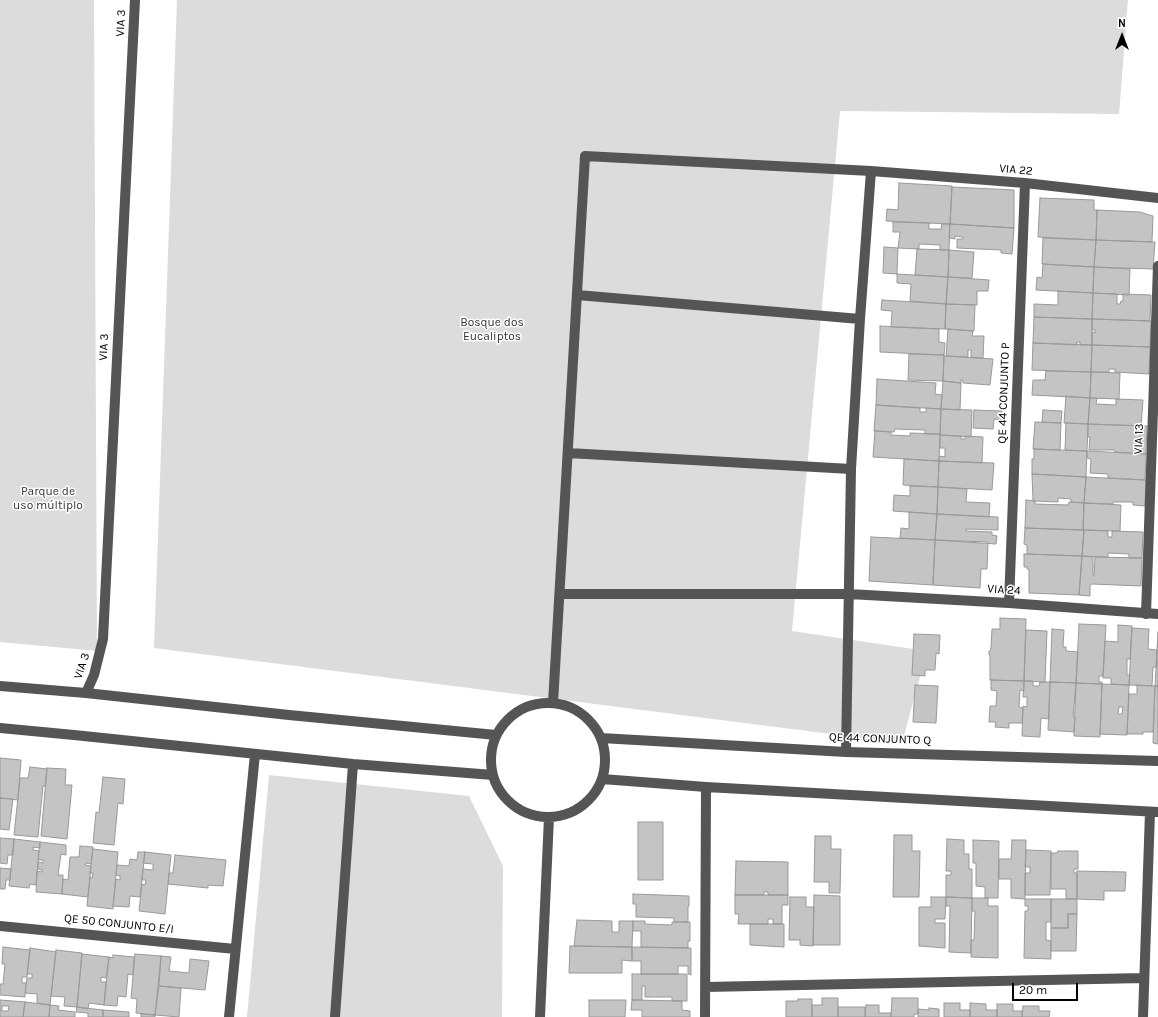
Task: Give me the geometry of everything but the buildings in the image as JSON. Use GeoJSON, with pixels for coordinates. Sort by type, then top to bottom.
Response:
{"type":"FeatureCollection","features":[{"type":"Feature","properties":{"kind":"street","name":"VIA 3"},"geometry":{"type":"LineString","coordinates":[[86,693],[94,675],[102,639],[135,0]]}},
{"type":"Feature","properties":{"kind":"street","name":"VIA 22"},"geometry":{"type":"LineString","coordinates":[[577,294],[585,156],[871,171],[1025,183],[1158,198]]}},
{"type":"Feature","properties":{"kind":"street"},"geometry":{"type":"LineString","coordinates":[[846,752],[852,469],[860,319],[871,171]]}},
{"type":"Feature","properties":{"kind":"street","name":"QE 44 CONJUNTO P"},"geometry":{"type":"LineString","coordinates":[[1009,603],[1025,183]]}},
{"type":"Feature","properties":{"kind":"street","name":"VIA 13"},"geometry":{"type":"LineString","coordinates":[[1146,614],[1158,266]]}},
{"type":"Feature","properties":{"kind":"street"},"geometry":{"type":"LineString","coordinates":[[553,703],[577,294],[860,319]]}},
{"type":"Feature","properties":{"kind":"street"},"geometry":{"type":"LineString","coordinates":[[568,452],[852,469]]}},
{"type":"Feature","properties":{"kind":"street","name":"VIA 24"},"geometry":{"type":"LineString","coordinates":[[560,594],[849,594],[1009,603],[1158,614]]}},
{"type":"Feature","properties":{"kind":"street"},"geometry":{"type":"LineString","coordinates":[[0,686],[86,693],[496,735]]}},
{"type":"Feature","properties":{"kind":"street"},"geometry":{"type":"LineString","coordinates":[[553,703],[567,706],[579,712],[590,721],[601,738],[606,758],[602,779],[594,793],[583,805],[569,813],[549,817],[531,814],[512,804],[498,788],[491,768],[491,754],[496,735],[504,723],[520,710],[532,704],[553,703]]}},
{"type":"Feature","properties":{"kind":"street"},"geometry":{"type":"LineString","coordinates":[[0,728],[353,764],[493,775]]}},
{"type":"Feature","properties":{"kind":"street","name":"QE 44 CONJUNTO Q"},"geometry":{"type":"LineString","coordinates":[[601,738],[846,752],[1158,761]]}},
{"type":"Feature","properties":{"kind":"street"},"geometry":{"type":"LineString","coordinates":[[229,1017],[255,754]]}},
{"type":"Feature","properties":{"kind":"street"},"geometry":{"type":"LineString","coordinates":[[335,1017],[353,764]]}},
{"type":"Feature","properties":{"kind":"street"},"geometry":{"type":"LineString","coordinates":[[602,779],[706,787],[1154,812],[1143,1017]]}},
{"type":"Feature","properties":{"kind":"street"},"geometry":{"type":"LineString","coordinates":[[705,1017],[706,787]]}},
{"type":"Feature","properties":{"kind":"street"},"geometry":{"type":"LineString","coordinates":[[540,1017],[549,817]]}},
{"type":"Feature","properties":{"kind":"street","name":"QE 50 CONJUNTO E/I"},"geometry":{"type":"LineString","coordinates":[[0,926],[235,949]]}},
{"type":"Feature","properties":{"kind":"street"},"geometry":{"type":"LineString","coordinates":[[705,987],[1144,978]]}},
{"type":"Feature","properties":{"kind":"green space","name":"Parque de uso múltiplo"},"geometry":{"type":"Polygon","coordinates":[[[0,0],[94,0],[97,651],[0,642],[0,0]]]}},
{"type":"Feature","properties":{"kind":"green space","name":"Bosque dos Eucaliptos"},"geometry":{"type":"Polygon","coordinates":[[[177,0],[1128,0],[1119,114],[840,111],[792,631],[927,651],[902,743],[154,648],[177,0]]]}},
{"type":"Feature","properties":{"kind":"green space"},"geometry":{"type":"Polygon","coordinates":[[[269,775],[469,796],[503,866],[502,1017],[247,1017],[269,775]]]}}]}
